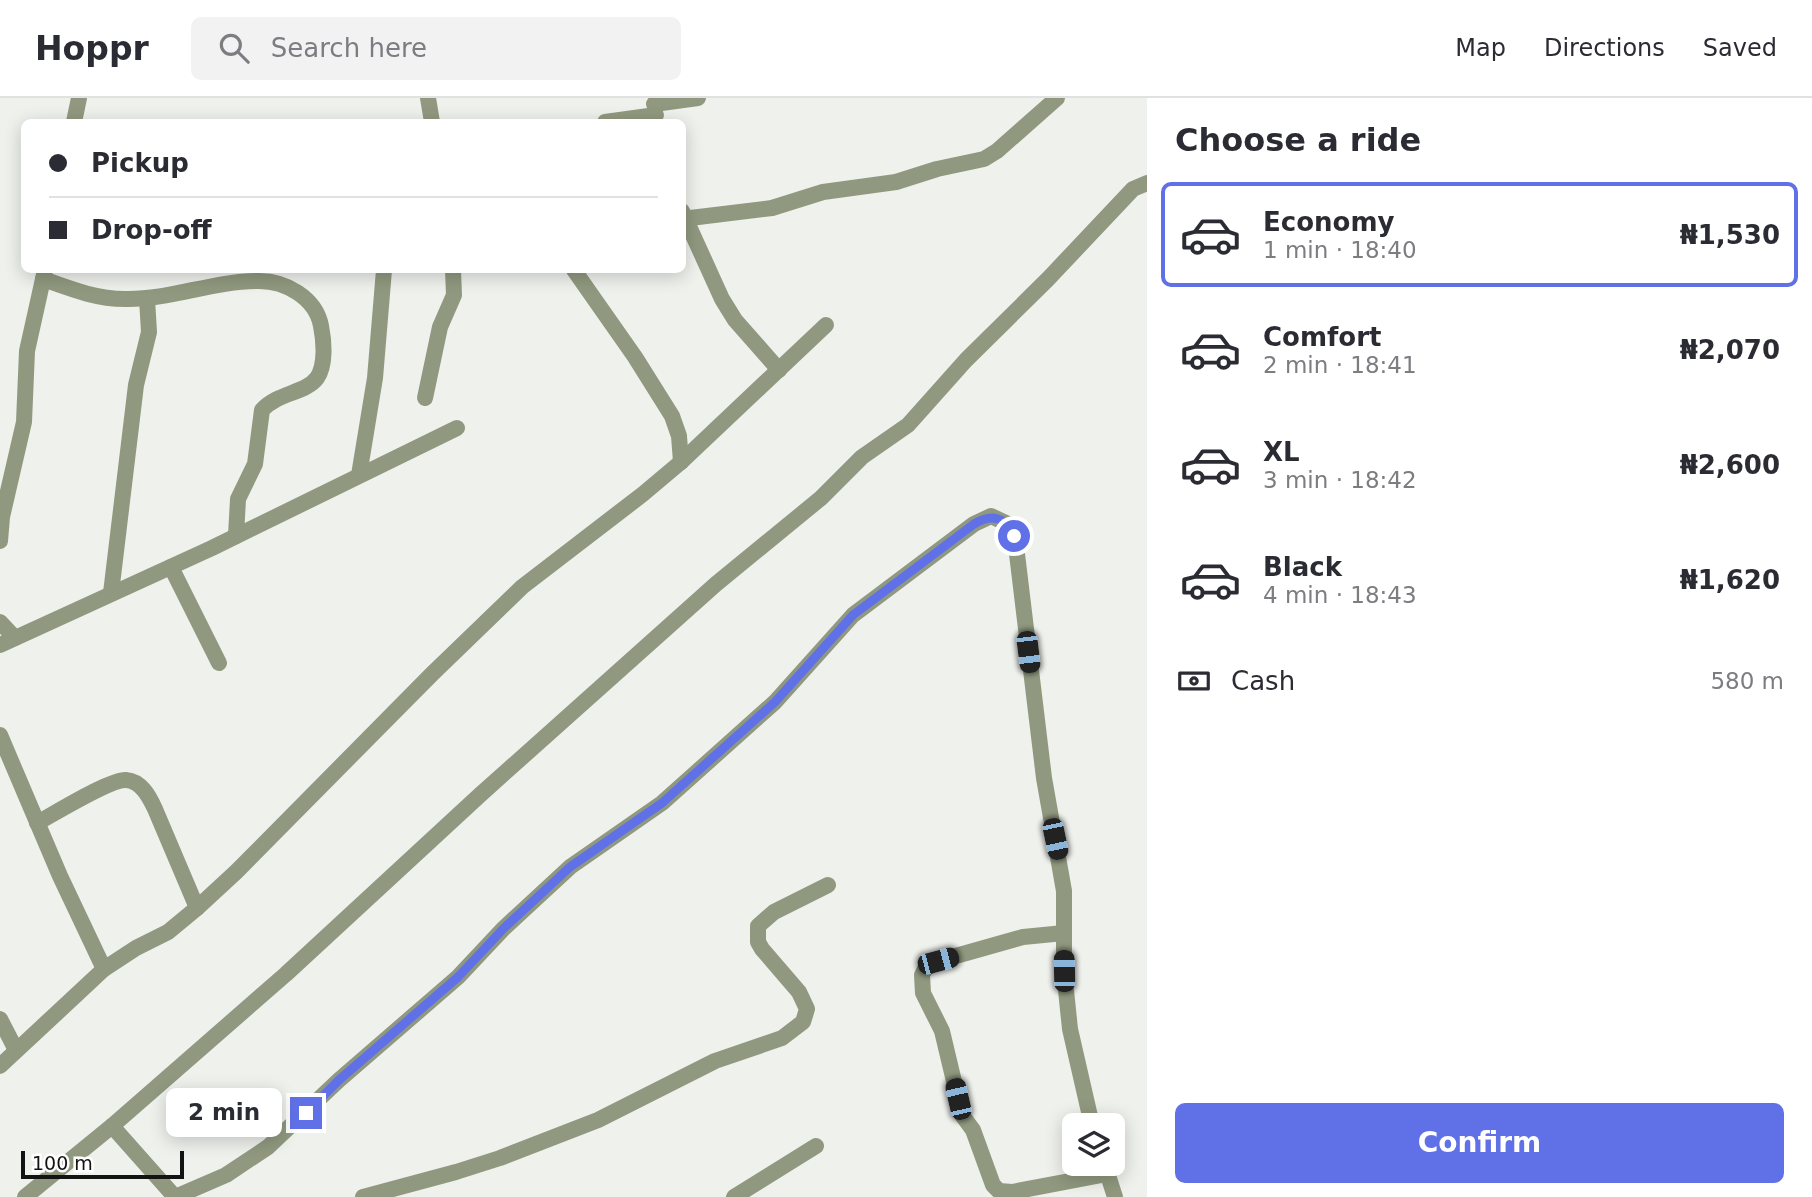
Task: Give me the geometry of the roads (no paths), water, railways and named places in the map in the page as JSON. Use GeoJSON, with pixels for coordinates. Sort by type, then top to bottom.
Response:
{"type":"FeatureCollection","features":[{"type":"Feature","properties":{"kind":"street"},"geometry":{"type":"LineString","coordinates":[[75,119],[79,98]]}},
{"type":"Feature","properties":{"kind":"street"},"geometry":{"type":"LineString","coordinates":[[428,98],[432,119]]}},
{"type":"Feature","properties":{"kind":"street"},"geometry":{"type":"LineString","coordinates":[[618,119],[698,98]]}},
{"type":"Feature","properties":{"kind":"street"},"geometry":{"type":"LineString","coordinates":[[686,216],[772,208],[823,192],[896,182],[937,169],[984,159],[997,151],[1057,98]]}},
{"type":"Feature","properties":{"kind":"street"},"geometry":{"type":"LineString","coordinates":[[25,1197],[112,1126],[344,923],[481,794],[716,584],[821,498],[862,457],[908,425],[966,360],[1133,189],[1147,183]]}},
{"type":"Feature","properties":{"kind":"street"},"geometry":{"type":"LineString","coordinates":[[686,222],[722,299],[743,330],[779,370]]}},
{"type":"Feature","properties":{"kind":"street"},"geometry":{"type":"LineString","coordinates":[[359,475],[374,378],[384,273]]}},
{"type":"Feature","properties":{"kind":"street"},"geometry":{"type":"LineString","coordinates":[[425,398],[440,327],[454,295],[453,273]]}},
{"type":"Feature","properties":{"kind":"street"},"geometry":{"type":"LineString","coordinates":[[576,273],[635,357],[672,416],[679,436],[681,462]]}},
{"type":"Feature","properties":{"kind":"street"},"geometry":{"type":"LineString","coordinates":[[0,541],[8,458],[26,412],[27,351],[44,274],[99,298],[147,299],[261,281],[295,291],[313,305],[318,314],[323,340],[320,371],[311,384],[285,394],[262,410],[254,464],[238,499],[236,536]]}},
{"type":"Feature","properties":{"kind":"street"},"geometry":{"type":"LineString","coordinates":[[111,593],[136,385],[149,332],[147,299]]}},
{"type":"Feature","properties":{"kind":"street"},"geometry":{"type":"LineString","coordinates":[[0,1066],[104,969],[136,948],[168,932],[197,908],[522,587],[681,462],[825,325]]}},
{"type":"Feature","properties":{"kind":"street"},"geometry":{"type":"LineString","coordinates":[[0,621],[7,642],[236,536],[457,428]]}},
{"type":"Feature","properties":{"kind":"street"},"geometry":{"type":"LineString","coordinates":[[112,1126],[175,1197],[226,1175],[268,1147],[339,1080],[458,977],[504,928],[570,867],[662,803],[775,702],[853,615],[974,524],[991,516],[1008,524],[1014,536],[1017,554],[1044,778],[1063,883],[1064,971],[1070,1029],[1089,1113]]}},
{"type":"Feature","properties":{"kind":"street"},"geometry":{"type":"LineString","coordinates":[[171,566],[219,663]]}},
{"type":"Feature","properties":{"kind":"street"},"geometry":{"type":"LineString","coordinates":[[0,735],[104,969]]}},
{"type":"Feature","properties":{"kind":"street"},"geometry":{"type":"LineString","coordinates":[[37,823],[111,783],[128,779],[137,783],[149,796],[197,908]]}},
{"type":"Feature","properties":{"kind":"street"},"geometry":{"type":"LineString","coordinates":[[363,1197],[500,1158],[598,1120],[715,1061],[782,1038],[803,1022],[807,1009],[799,992],[762,949],[758,942],[758,926],[774,912],[828,885]]}},
{"type":"Feature","properties":{"kind":"street"},"geometry":{"type":"LineString","coordinates":[[1064,933],[1023,937],[938,961],[925,969],[922,975],[923,993],[942,1031],[960,1110],[973,1130],[993,1194],[1077,1176]]}},
{"type":"Feature","properties":{"kind":"street"},"geometry":{"type":"LineString","coordinates":[[0,1018],[16,1050]]}},
{"type":"Feature","properties":{"kind":"street"},"geometry":{"type":"LineString","coordinates":[[734,1197],[816,1146]]}},
{"type":"Feature","properties":{"kind":"street"},"geometry":{"type":"LineString","coordinates":[[1108,1176],[1115,1197]]}}]}
